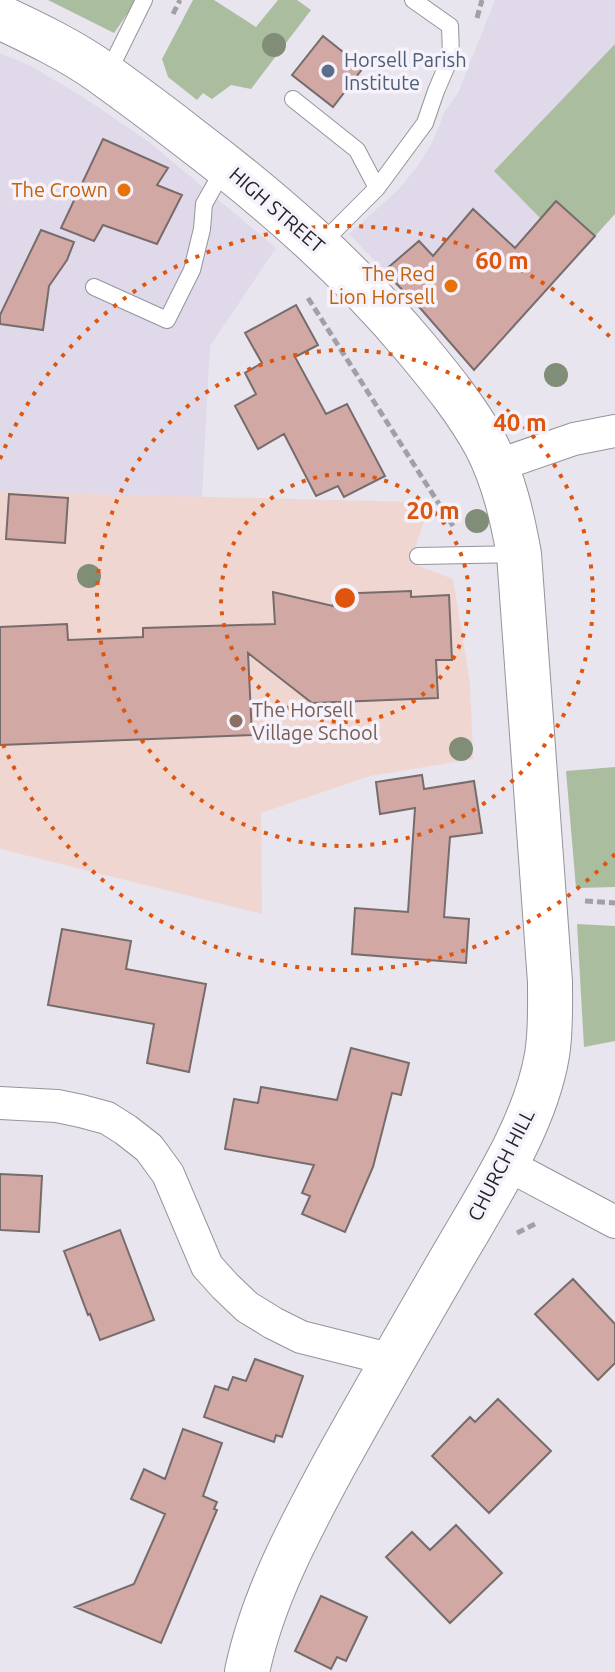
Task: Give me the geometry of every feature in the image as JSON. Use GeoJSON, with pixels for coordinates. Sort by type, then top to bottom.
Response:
{"type":"FeatureCollection","features":[{"type":"Feature","properties":{"kind":"street","name":"HIGH STREET"},"geometry":{"type":"LineString","coordinates":[[0,17],[68,52],[106,76],[226,166],[295,223],[378,304],[440,377],[485,443],[496,466]]}},
{"type":"Feature","properties":{"kind":"street"},"geometry":{"type":"LineString","coordinates":[[496,466],[574,439],[615,431]]}},
{"type":"Feature","properties":{"kind":"street","name":"CHURCH HILL"},"geometry":{"type":"LineString","coordinates":[[247,1672],[261,1620],[301,1528],[506,1164],[525,1125],[546,1058],[551,1022],[549,969],[519,554],[512,514],[496,466]]}},
{"type":"Feature","properties":{"kind":"street"},"geometry":{"type":"LineString","coordinates":[[0,1103],[57,1106],[81,1111],[107,1118],[126,1130],[149,1148],[168,1174],[207,1266],[247,1307],[301,1337],[393,1360]]}},
{"type":"Feature","properties":{"kind":"street"},"geometry":{"type":"LineString","coordinates":[[506,1164],[615,1222]]}},
{"type":"Feature","properties":{"kind":"lane"},"geometry":{"type":"LineString","coordinates":[[106,76],[144,0]]}},
{"type":"Feature","properties":{"kind":"lane"},"geometry":{"type":"LineString","coordinates":[[319,246],[377,188],[425,123],[451,56],[450,26],[413,0]]}},
{"type":"Feature","properties":{"kind":"lane"},"geometry":{"type":"LineString","coordinates":[[293,99],[357,150],[377,188]]}},
{"type":"Feature","properties":{"kind":"lane"},"geometry":{"type":"LineString","coordinates":[[94,287],[167,320],[192,270],[202,229],[204,204],[226,166]]}},
{"type":"Feature","properties":{"kind":"lane"},"geometry":{"type":"LineString","coordinates":[[418,556],[519,554]]}},
{"type":"Feature","properties":{"kind":"path"},"geometry":{"type":"LineString","coordinates":[[173,14],[180,0]]}},
{"type":"Feature","properties":{"kind":"path"},"geometry":{"type":"LineString","coordinates":[[301,288],[473,555]]}},
{"type":"Feature","properties":{"kind":"path"},"geometry":{"type":"LineString","coordinates":[[516,1234],[539,1222],[547,1222]]}},
{"type":"Feature","properties":{"kind":"shaded area"},"geometry":{"type":"Polygon","coordinates":[[[495,0],[615,0],[615,214],[474,370],[349,234],[398,190],[432,143],[445,111],[458,93],[495,0]]]}},
{"type":"Feature","properties":{"kind":"shaded area"},"geometry":{"type":"Polygon","coordinates":[[[0,53],[31,66],[149,142],[276,248],[210,346],[202,497],[0,492],[0,53]]]}},
{"type":"Feature","properties":{"kind":"shaded area","name":"The Horsell Village School"},"geometry":{"type":"Polygon","coordinates":[[[0,492],[418,502],[426,515],[416,545],[419,566],[453,579],[470,683],[473,759],[370,776],[261,813],[262,914],[0,849],[0,492]]]}},
{"type":"Feature","properties":{"kind":"green space"},"geometry":{"type":"Polygon","coordinates":[[[48,0],[134,0],[114,33],[48,0]]]}},
{"type":"Feature","properties":{"kind":"green space"},"geometry":{"type":"Polygon","coordinates":[[[193,0],[214,0],[256,27],[278,0],[297,0],[311,10],[251,89],[231,85],[212,99],[203,93],[197,100],[168,77],[162,59],[193,0]]]}},
{"type":"Feature","properties":{"kind":"green space"},"geometry":{"type":"Polygon","coordinates":[[[615,44],[615,214],[595,236],[557,201],[541,219],[494,171],[615,44]]]}},
{"type":"Feature","properties":{"kind":"green space"},"geometry":{"type":"Polygon","coordinates":[[[615,767],[615,887],[576,888],[566,771],[615,767]]]}},
{"type":"Feature","properties":{"kind":"green space"},"geometry":{"type":"Polygon","coordinates":[[[577,924],[615,926],[615,1041],[584,1047],[577,924]]]}},
{"type":"Feature","properties":{"kind":"building","name":"Horsell Parish Institute"},"geometry":{"type":"Polygon","coordinates":[[[323,36],[363,68],[333,107],[292,75],[323,36]]]}},
{"type":"Feature","properties":{"kind":"building","name":"The Crown"},"geometry":{"type":"Polygon","coordinates":[[[103,139],[168,168],[157,185],[182,195],[157,244],[103,225],[94,241],[61,228],[103,139]]]}},
{"type":"Feature","properties":{"kind":"building","name":"The Red Lion Horsell"},"geometry":{"type":"Polygon","coordinates":[[[556,201],[595,236],[474,370],[384,271],[419,241],[433,256],[473,209],[515,248],[556,201]]]}},
{"type":"Feature","properties":{"kind":"building"},"geometry":{"type":"Polygon","coordinates":[[[41,230],[74,242],[67,260],[49,286],[43,330],[0,324],[0,315],[41,230]]]}},
{"type":"Feature","properties":{"kind":"building"},"geometry":{"type":"Polygon","coordinates":[[[296,305],[318,345],[295,357],[326,414],[347,404],[385,476],[344,497],[338,486],[316,496],[284,434],[258,449],[235,406],[256,394],[245,373],[262,363],[245,333],[296,305]]]}},
{"type":"Feature","properties":{"kind":"building"},"geometry":{"type":"Polygon","coordinates":[[[9,494],[68,498],[65,543],[6,539],[9,494]]]}},
{"type":"Feature","properties":{"kind":"building"},"geometry":{"type":"Polygon","coordinates":[[[411,591],[411,597],[449,595],[452,660],[436,660],[438,698],[312,703],[248,653],[252,735],[0,745],[0,627],[67,624],[68,640],[143,637],[143,628],[275,624],[273,592],[333,606],[333,594],[411,591]]]}},
{"type":"Feature","properties":{"kind":"building"},"geometry":{"type":"Polygon","coordinates":[[[422,775],[424,789],[474,781],[482,833],[450,837],[444,917],[469,919],[466,963],[352,954],[355,908],[408,912],[415,808],[380,814],[376,782],[422,775]]]}},
{"type":"Feature","properties":{"kind":"building"},"geometry":{"type":"Polygon","coordinates":[[[62,929],[131,941],[126,969],[206,984],[189,1072],[147,1063],[154,1024],[48,1005],[62,929]]]}},
{"type":"Feature","properties":{"kind":"building"},"geometry":{"type":"Polygon","coordinates":[[[351,1048],[409,1063],[401,1095],[392,1093],[373,1167],[345,1232],[302,1214],[310,1196],[302,1193],[314,1165],[225,1149],[234,1099],[258,1103],[261,1087],[337,1100],[351,1048]]]}},
{"type":"Feature","properties":{"kind":"building"},"geometry":{"type":"Polygon","coordinates":[[[0,1174],[42,1176],[39,1232],[0,1230],[0,1174]]]}},
{"type":"Feature","properties":{"kind":"building"},"geometry":{"type":"Polygon","coordinates":[[[120,1230],[154,1320],[100,1340],[64,1251],[120,1230]]]}},
{"type":"Feature","properties":{"kind":"building"},"geometry":{"type":"Polygon","coordinates":[[[573,1279],[615,1324],[615,1363],[598,1380],[535,1314],[573,1279]]]}},
{"type":"Feature","properties":{"kind":"building"},"geometry":{"type":"Polygon","coordinates":[[[255,1359],[303,1376],[282,1437],[276,1435],[274,1442],[204,1417],[215,1386],[228,1390],[233,1377],[246,1381],[255,1359]]]}},
{"type":"Feature","properties":{"kind":"building"},"geometry":{"type":"Polygon","coordinates":[[[498,1399],[551,1451],[489,1513],[432,1456],[470,1417],[475,1422],[498,1399]]]}},
{"type":"Feature","properties":{"kind":"building"},"geometry":{"type":"Polygon","coordinates":[[[183,1429],[222,1443],[203,1496],[217,1502],[214,1509],[217,1510],[161,1643],[75,1607],[134,1584],[165,1514],[131,1499],[144,1469],[165,1479],[183,1429]]]}},
{"type":"Feature","properties":{"kind":"building"},"geometry":{"type":"Polygon","coordinates":[[[456,1525],[502,1573],[450,1623],[386,1557],[412,1532],[430,1550],[456,1525]]]}},
{"type":"Feature","properties":{"kind":"building"},"geometry":{"type":"Polygon","coordinates":[[[321,1596],[367,1617],[346,1661],[337,1657],[331,1669],[295,1651],[321,1596]]]}},
{"type":"Feature","properties":{"kind":"place","name":"Horsell Parish Institute"},"geometry":{"type":"Point","coordinates":[328,71]}},
{"type":"Feature","properties":{"kind":"place","name":"The Crown"},"geometry":{"type":"Point","coordinates":[124,190]}},
{"type":"Feature","properties":{"kind":"place","name":"The Red Lion Horsell"},"geometry":{"type":"Point","coordinates":[451,286]}},
{"type":"Feature","properties":{"kind":"place","name":"The Horsell Village School"},"geometry":{"type":"Point","coordinates":[236,721]}}]}
